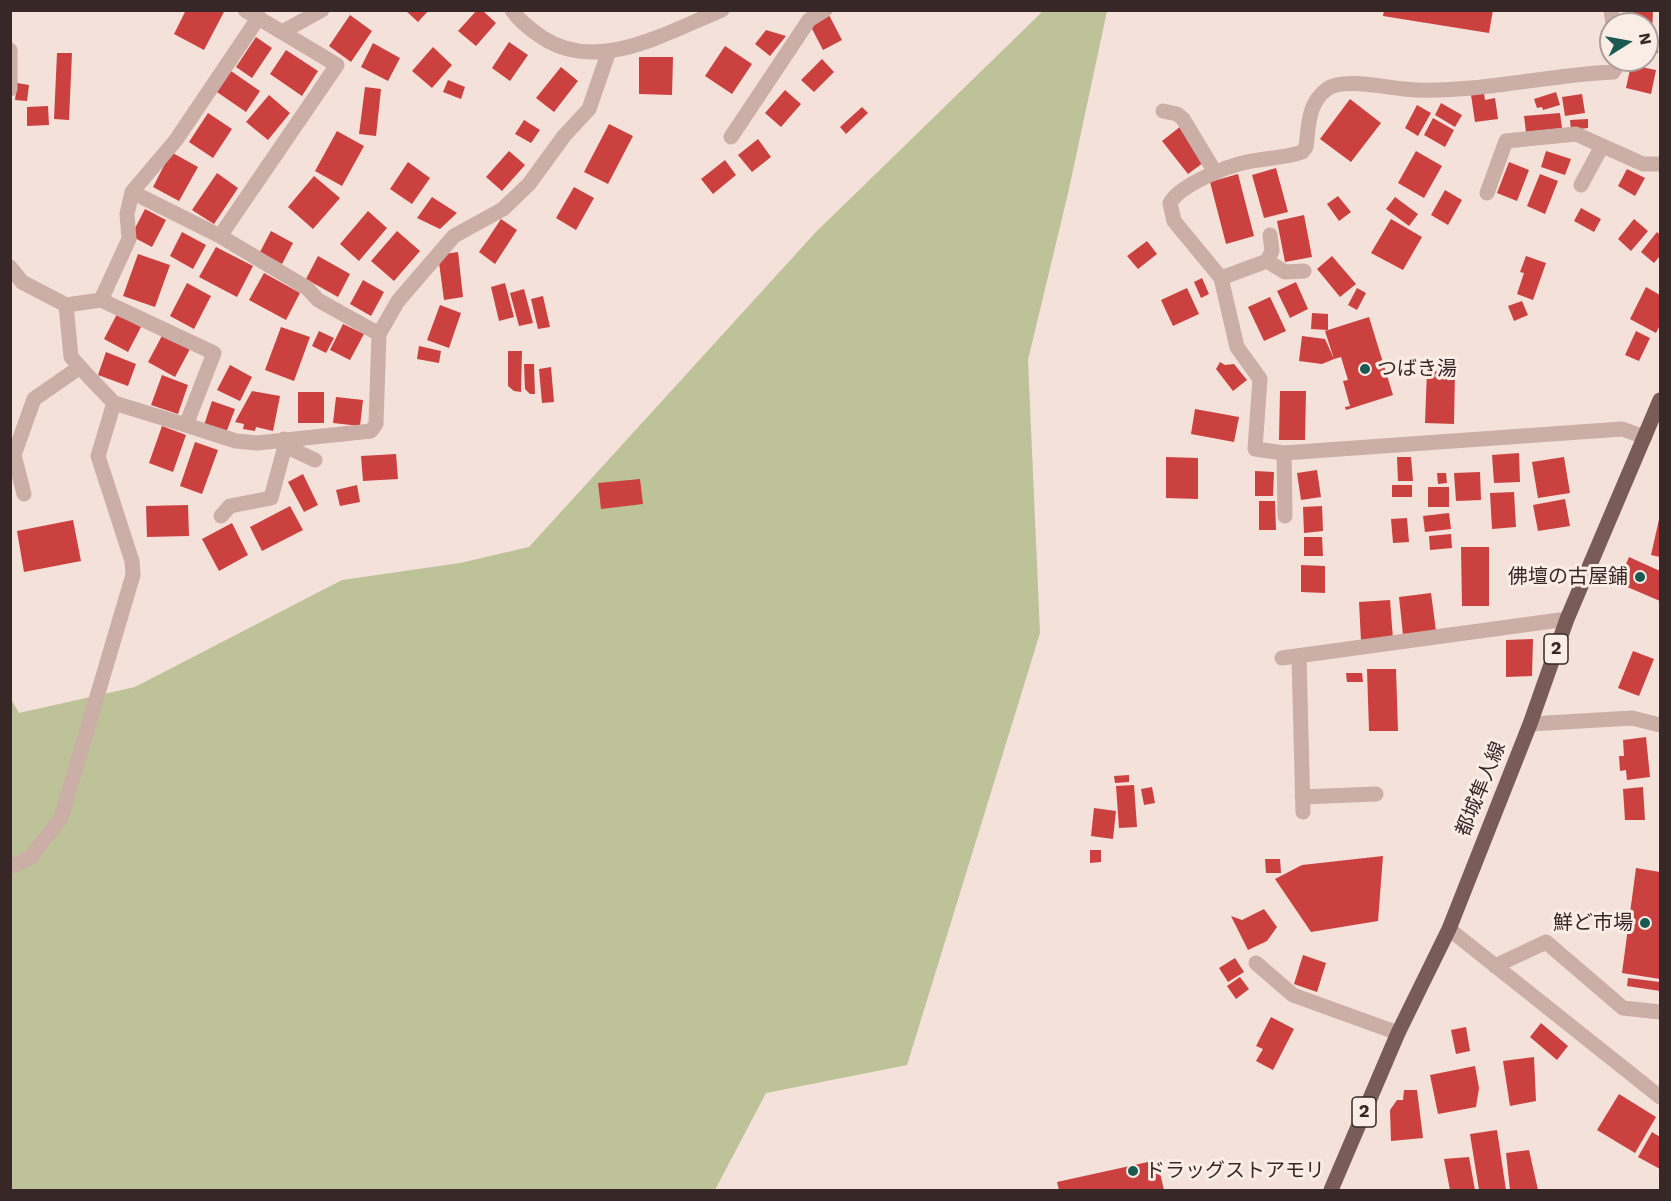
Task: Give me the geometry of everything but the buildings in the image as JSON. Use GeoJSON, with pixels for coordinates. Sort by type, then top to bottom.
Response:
{"type":"FeatureCollection","features":[{"type":"Feature","properties":{"kind":"main road","name":"都城隼人線"},"geometry":{"type":"LineString","coordinates":[[1331,1191],[1398,1033],[1449,929],[1530,724],[1567,619],[1660,400]]}},
{"type":"Feature","properties":{"kind":"street"},"geometry":{"type":"LineString","coordinates":[[282,32],[322,10]]}},
{"type":"Feature","properties":{"kind":"street"},"geometry":{"type":"LineString","coordinates":[[512,10],[530,29],[555,45],[583,53],[627,47],[722,10]]}},
{"type":"Feature","properties":{"kind":"street"},"geometry":{"type":"LineString","coordinates":[[731,137],[809,20],[825,10]]}},
{"type":"Feature","properties":{"kind":"street"},"geometry":{"type":"LineString","coordinates":[[101,300],[129,239],[127,214],[132,192],[176,140],[252,14],[337,65],[220,236]]}},
{"type":"Feature","properties":{"kind":"street"},"geometry":{"type":"LineString","coordinates":[[10,50],[10,89]]}},
{"type":"Feature","properties":{"kind":"street"},"geometry":{"type":"LineString","coordinates":[[66,305],[71,357],[114,403],[248,443],[284,443],[371,430],[376,424],[378,334],[398,301],[446,243],[454,236],[503,209],[529,184],[564,136],[589,109],[609,51]]}},
{"type":"Feature","properties":{"kind":"street"},"geometry":{"type":"LineString","coordinates":[[1613,72],[1581,73],[1502,86],[1419,90],[1359,84],[1334,86],[1320,95],[1312,108],[1306,147],[1302,152],[1245,162],[1215,172],[1185,189],[1170,203],[1174,220],[1221,278],[1237,347],[1260,379],[1255,449],[1284,453],[1622,429],[1644,437]]}},
{"type":"Feature","properties":{"kind":"street"},"geometry":{"type":"LineString","coordinates":[[1163,111],[1177,114],[1183,119],[1215,172]]}},
{"type":"Feature","properties":{"kind":"street"},"geometry":{"type":"LineString","coordinates":[[1487,192],[1506,141],[1576,134],[1643,164],[1660,164]]}},
{"type":"Feature","properties":{"kind":"street"},"geometry":{"type":"LineString","coordinates":[[1581,185],[1602,146]]}},
{"type":"Feature","properties":{"kind":"street"},"geometry":{"type":"LineString","coordinates":[[132,192],[220,236],[307,288],[318,300],[378,334]]}},
{"type":"Feature","properties":{"kind":"street"},"geometry":{"type":"LineString","coordinates":[[1221,278],[1268,261],[1272,251],[1270,235]]}},
{"type":"Feature","properties":{"kind":"street"},"geometry":{"type":"LineString","coordinates":[[1268,261],[1285,272],[1304,271]]}},
{"type":"Feature","properties":{"kind":"street"},"geometry":{"type":"LineString","coordinates":[[10,267],[22,282],[66,305],[101,300],[214,353],[186,425]]}},
{"type":"Feature","properties":{"kind":"street"},"geometry":{"type":"LineString","coordinates":[[24,494],[14,455],[34,399],[80,367]]}},
{"type":"Feature","properties":{"kind":"street"},"geometry":{"type":"LineString","coordinates":[[10,867],[30,858],[61,818],[133,575],[132,561],[98,456],[114,403]]}},
{"type":"Feature","properties":{"kind":"street"},"geometry":{"type":"LineString","coordinates":[[284,443],[315,460]]}},
{"type":"Feature","properties":{"kind":"street"},"geometry":{"type":"LineString","coordinates":[[221,516],[230,506],[271,498],[284,443]]}},
{"type":"Feature","properties":{"kind":"street"},"geometry":{"type":"LineString","coordinates":[[1284,453],[1285,516]]}},
{"type":"Feature","properties":{"kind":"street"},"geometry":{"type":"LineString","coordinates":[[1282,658],[1567,619]]}},
{"type":"Feature","properties":{"kind":"street"},"geometry":{"type":"LineString","coordinates":[[1299,656],[1303,805],[1376,795]]}},
{"type":"Feature","properties":{"kind":"street"},"geometry":{"type":"LineString","coordinates":[[1530,724],[1632,718],[1660,725]]}},
{"type":"Feature","properties":{"kind":"street"},"geometry":{"type":"LineString","coordinates":[[1449,929],[1660,1097]]}},
{"type":"Feature","properties":{"kind":"street"},"geometry":{"type":"LineString","coordinates":[[1495,966],[1546,942],[1623,1008],[1660,1012]]}},
{"type":"Feature","properties":{"kind":"street"},"geometry":{"type":"LineString","coordinates":[[1256,963],[1293,995],[1398,1033]]}},
{"type":"Feature","properties":{"kind":"green space"},"geometry":{"type":"Polygon","coordinates":[[[1043,11],[1107,11],[1069,189],[1028,360],[1040,633],[907,1065],[766,1093],[715,1190],[11,1190],[10,697],[19,713],[135,687],[342,580],[460,563],[529,547],[815,233],[1043,11]]]}},
{"type":"Feature","properties":{"kind":"place","name":"つばき湯"},"geometry":{"type":"Point","coordinates":[1365,369]}},
{"type":"Feature","properties":{"kind":"place","name":"佛壇の古屋鋪"},"geometry":{"type":"Point","coordinates":[1640,577]}},
{"type":"Feature","properties":{"kind":"place","name":"鮮ど市場"},"geometry":{"type":"Point","coordinates":[1645,923]}},
{"type":"Feature","properties":{"kind":"place","name":"ドラッグストアモリ"},"geometry":{"type":"Point","coordinates":[1133,1171]}}]}
